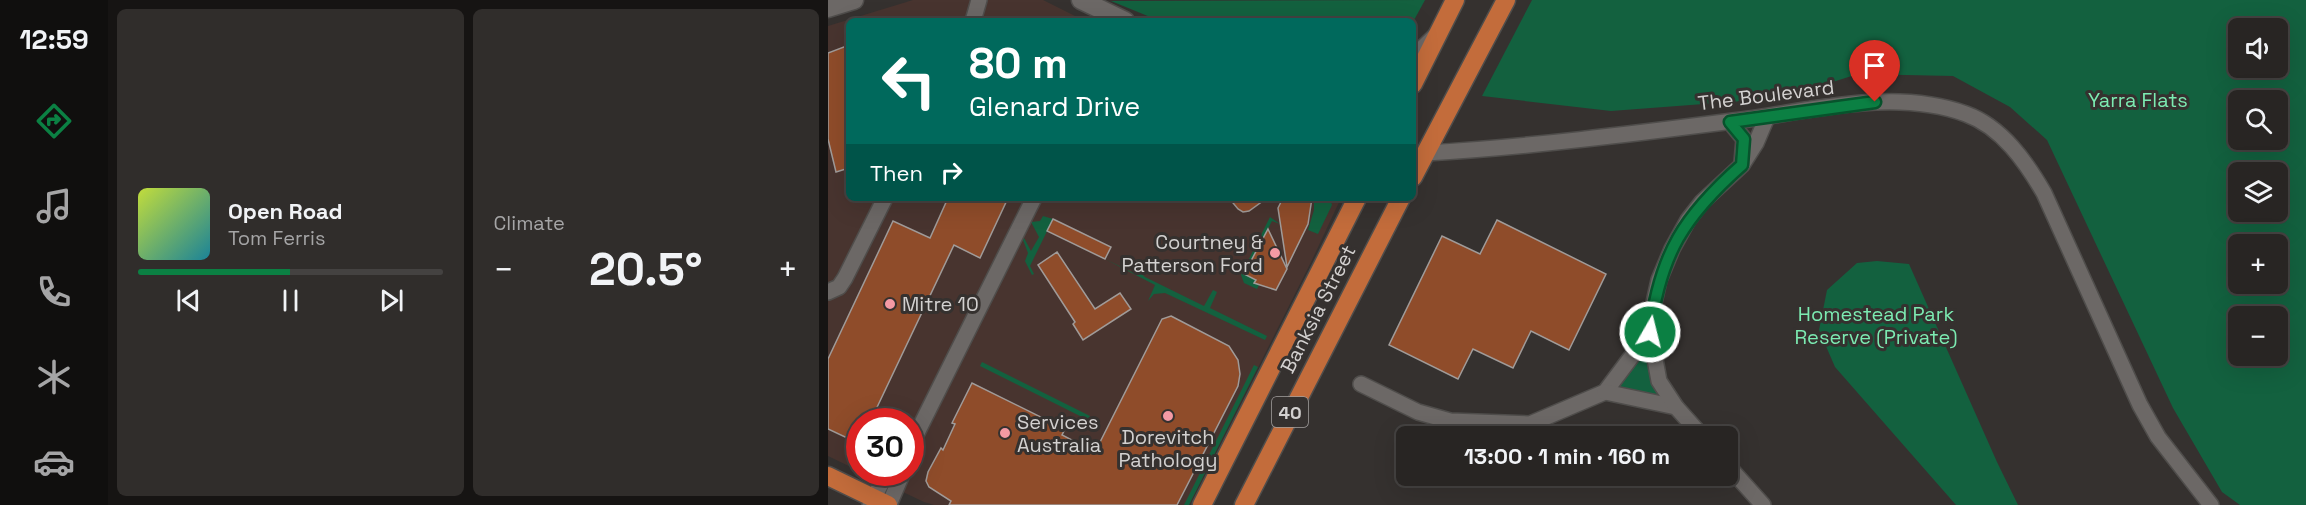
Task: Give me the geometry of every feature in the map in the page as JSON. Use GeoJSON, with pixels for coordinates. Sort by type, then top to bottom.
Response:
{"type":"FeatureCollection","features":[{"type":"Feature","properties":{"kind":"highway"},"geometry":{"type":"LineString","coordinates":[[1416,78],[1455,0]]}},
{"type":"Feature","properties":{"kind":"highway"},"geometry":{"type":"LineString","coordinates":[[1420,152],[1506,0]]}},
{"type":"Feature","properties":{"kind":"highway","name":"Banksia Street"},"geometry":{"type":"LineString","coordinates":[[1202,505],[1355,201]]}},
{"type":"Feature","properties":{"kind":"highway","name":"Banksia Street"},"geometry":{"type":"LineString","coordinates":[[1244,505],[1399,201]]}},
{"type":"Feature","properties":{"kind":"highway"},"geometry":{"type":"LineString","coordinates":[[828,476],[880,503]]}},
{"type":"Feature","properties":{"kind":"main road"},"geometry":{"type":"LineString","coordinates":[[828,8],[854,0]]}},
{"type":"Feature","properties":{"kind":"main road"},"geometry":{"type":"LineString","coordinates":[[1081,0],[1117,18]]}},
{"type":"Feature","properties":{"kind":"main road"},"geometry":{"type":"LineString","coordinates":[[1416,56],[1436,36]]}},
{"type":"Feature","properties":{"kind":"main road"},"geometry":{"type":"LineString","coordinates":[[1347,217],[1348,201]]}},
{"type":"Feature","properties":{"kind":"street"},"geometry":{"type":"LineString","coordinates":[[974,18],[979,0]]}},
{"type":"Feature","properties":{"kind":"street","name":"The Boulevard"},"geometry":{"type":"LineString","coordinates":[[1420,152],[1625,135],[1875,102],[1924,103],[1969,115],[2012,145],[2044,193],[2140,405],[2158,437],[2211,505]]}},
{"type":"Feature","properties":{"kind":"street"},"geometry":{"type":"LineString","coordinates":[[1693,426],[1676,407],[1659,381],[1650,332],[1659,280],[1677,239],[1702,202],[1742,165],[1756,143],[1767,117]]}},
{"type":"Feature","properties":{"kind":"street"},"geometry":{"type":"LineString","coordinates":[[1730,122],[1744,139],[1742,165]]}},
{"type":"Feature","properties":{"kind":"street"},"geometry":{"type":"LineString","coordinates":[[828,292],[845,278],[884,201]]}},
{"type":"Feature","properties":{"kind":"street"},"geometry":{"type":"LineString","coordinates":[[924,419],[1033,201]]}},
{"type":"Feature","properties":{"kind":"street"},"geometry":{"type":"LineString","coordinates":[[1361,384],[1418,412],[1450,421],[1530,424],[1605,392],[1650,332]]}},
{"type":"Feature","properties":{"kind":"street"},"geometry":{"type":"LineString","coordinates":[[1605,392],[1676,407]]}},
{"type":"Feature","properties":{"kind":"street"},"geometry":{"type":"LineString","coordinates":[[1738,476],[1763,505]]}},
{"type":"Feature","properties":{"kind":"street"},"geometry":{"type":"LineString","coordinates":[[880,503],[884,486]]}},
{"type":"Feature","properties":{"kind":"street"},"geometry":{"type":"LineString","coordinates":[[880,503],[893,486]]}},
{"type":"Feature","properties":{"kind":"shaded area"},"geometry":{"type":"Polygon","coordinates":[[[913,0],[1043,0],[1079,18],[854,18],[913,0]]]}},
{"type":"Feature","properties":{"kind":"shaded area"},"geometry":{"type":"Polygon","coordinates":[[[846,20],[846,201],[1340,201],[1189,505],[934,505],[924,502],[890,486],[924,486],[924,408],[846,408],[846,465],[828,456],[828,26],[846,20]]]}},
{"type":"Feature","properties":{"kind":"green space"},"geometry":{"type":"Polygon","coordinates":[[[1425,0],[1415,18],[1153,18],[1111,1],[1425,0]]]}},
{"type":"Feature","properties":{"kind":"green space","name":"Yarra Flats"},"geometry":{"type":"Polygon","coordinates":[[[1532,0],[2306,0],[2306,505],[2240,505],[2222,492],[2173,408],[2047,140],[2010,107],[1953,76],[1858,74],[1782,98],[1611,111],[1482,96],[1532,0]]]}},
{"type":"Feature","properties":{"kind":"green space"},"geometry":{"type":"Polygon","coordinates":[[[1314,201],[1331,201],[1332,205],[1318,234],[1308,230],[1314,210],[1314,201]]]}},
{"type":"Feature","properties":{"kind":"green space"},"geometry":{"type":"Polygon","coordinates":[[[1043,216],[1053,219],[1030,266],[1034,274],[1032,275],[1025,261],[1028,253],[1023,240],[1024,238],[1031,251],[1039,237],[1031,222],[1040,221],[1043,216]]]}},
{"type":"Feature","properties":{"kind":"green space"},"geometry":{"type":"Polygon","coordinates":[[[1270,217],[1280,224],[1272,221],[1245,274],[1256,280],[1254,283],[1259,285],[1257,289],[1244,283],[1241,275],[1270,217]]]}},
{"type":"Feature","properties":{"kind":"green space"},"geometry":{"type":"Polygon","coordinates":[[[1105,259],[1138,275],[1140,272],[1145,277],[1204,306],[1213,290],[1217,292],[1210,308],[1267,336],[1265,340],[1165,293],[1154,294],[1148,301],[1155,285],[1105,259]]]}},
{"type":"Feature","properties":{"kind":"green space","name":"Homestead Park Reserve (Private)"},"geometry":{"type":"Polygon","coordinates":[[[1877,261],[1909,264],[2018,505],[1956,505],[1835,367],[1819,330],[1827,290],[1857,263],[1877,261]]]}},
{"type":"Feature","properties":{"kind":"green space"},"geometry":{"type":"Polygon","coordinates":[[[1647,341],[1668,402],[1611,390],[1647,341]]]}},
{"type":"Feature","properties":{"kind":"green space"},"geometry":{"type":"Polygon","coordinates":[[[982,362],[1090,416],[1088,420],[980,366],[982,362]]]}},
{"type":"Feature","properties":{"kind":"green space"},"geometry":{"type":"Polygon","coordinates":[[[1254,365],[1258,367],[1189,505],[1184,505],[1254,365]]]}},
{"type":"Feature","properties":{"kind":"building"},"geometry":{"type":"Polygon","coordinates":[[[846,46],[846,169],[836,172],[828,139],[828,53],[846,46]]]}},
{"type":"Feature","properties":{"kind":"building","name":"Mitre 10"},"geometry":{"type":"Polygon","coordinates":[[[947,201],[1007,201],[980,258],[954,245],[877,408],[846,408],[846,437],[828,429],[828,359],[893,221],[930,238],[947,201]]]}},
{"type":"Feature","properties":{"kind":"building"},"geometry":{"type":"Polygon","coordinates":[[[1231,201],[1263,201],[1249,211],[1243,212],[1231,201]]]}},
{"type":"Feature","properties":{"kind":"building"},"geometry":{"type":"Polygon","coordinates":[[[1282,201],[1312,201],[1308,224],[1287,267],[1278,208],[1282,201]]]}},
{"type":"Feature","properties":{"kind":"building"},"geometry":{"type":"Polygon","coordinates":[[[1053,219],[1111,247],[1105,259],[1047,231],[1053,219]]]}},
{"type":"Feature","properties":{"kind":"building"},"geometry":{"type":"Polygon","coordinates":[[[1497,220],[1606,274],[1569,350],[1531,331],[1513,368],[1473,349],[1458,379],[1389,345],[1442,236],[1480,254],[1497,220]]]}},
{"type":"Feature","properties":{"kind":"building"},"geometry":{"type":"Polygon","coordinates":[[[1268,229],[1287,269],[1276,290],[1254,283],[1256,280],[1244,274],[1268,229]]]}},
{"type":"Feature","properties":{"kind":"building"},"geometry":{"type":"Polygon","coordinates":[[[1057,252],[1095,309],[1120,293],[1131,309],[1083,340],[1073,324],[1075,322],[1038,265],[1057,252]]]}},
{"type":"Feature","properties":{"kind":"building"},"geometry":{"type":"Polygon","coordinates":[[[1171,316],[1229,346],[1238,360],[1240,374],[1238,386],[1177,505],[949,505],[951,501],[929,487],[926,481],[928,472],[941,448],[943,450],[955,424],[952,423],[972,383],[1065,429],[1062,435],[1095,452],[1162,319],[1171,316]]]}},
{"type":"Feature","properties":{"kind":"place","name":"Courtney & Patterson Ford"},"geometry":{"type":"Point","coordinates":[1275,253]}},
{"type":"Feature","properties":{"kind":"place","name":"Mitre 10"},"geometry":{"type":"Point","coordinates":[890,304]}},
{"type":"Feature","properties":{"kind":"place","name":"Dorevitch Pathology"},"geometry":{"type":"Point","coordinates":[1168,416]}},
{"type":"Feature","properties":{"kind":"place","name":"Services Australia"},"geometry":{"type":"Point","coordinates":[1005,433]}},
{"type":"Feature","properties":{"kind":"route"},"geometry":{"type":"LineString","coordinates":[[1650,332],[1659,280],[1672,249],[1688,220],[1702,202],[1742,165],[1744,139],[1730,122],[1875,102]]}}]}
